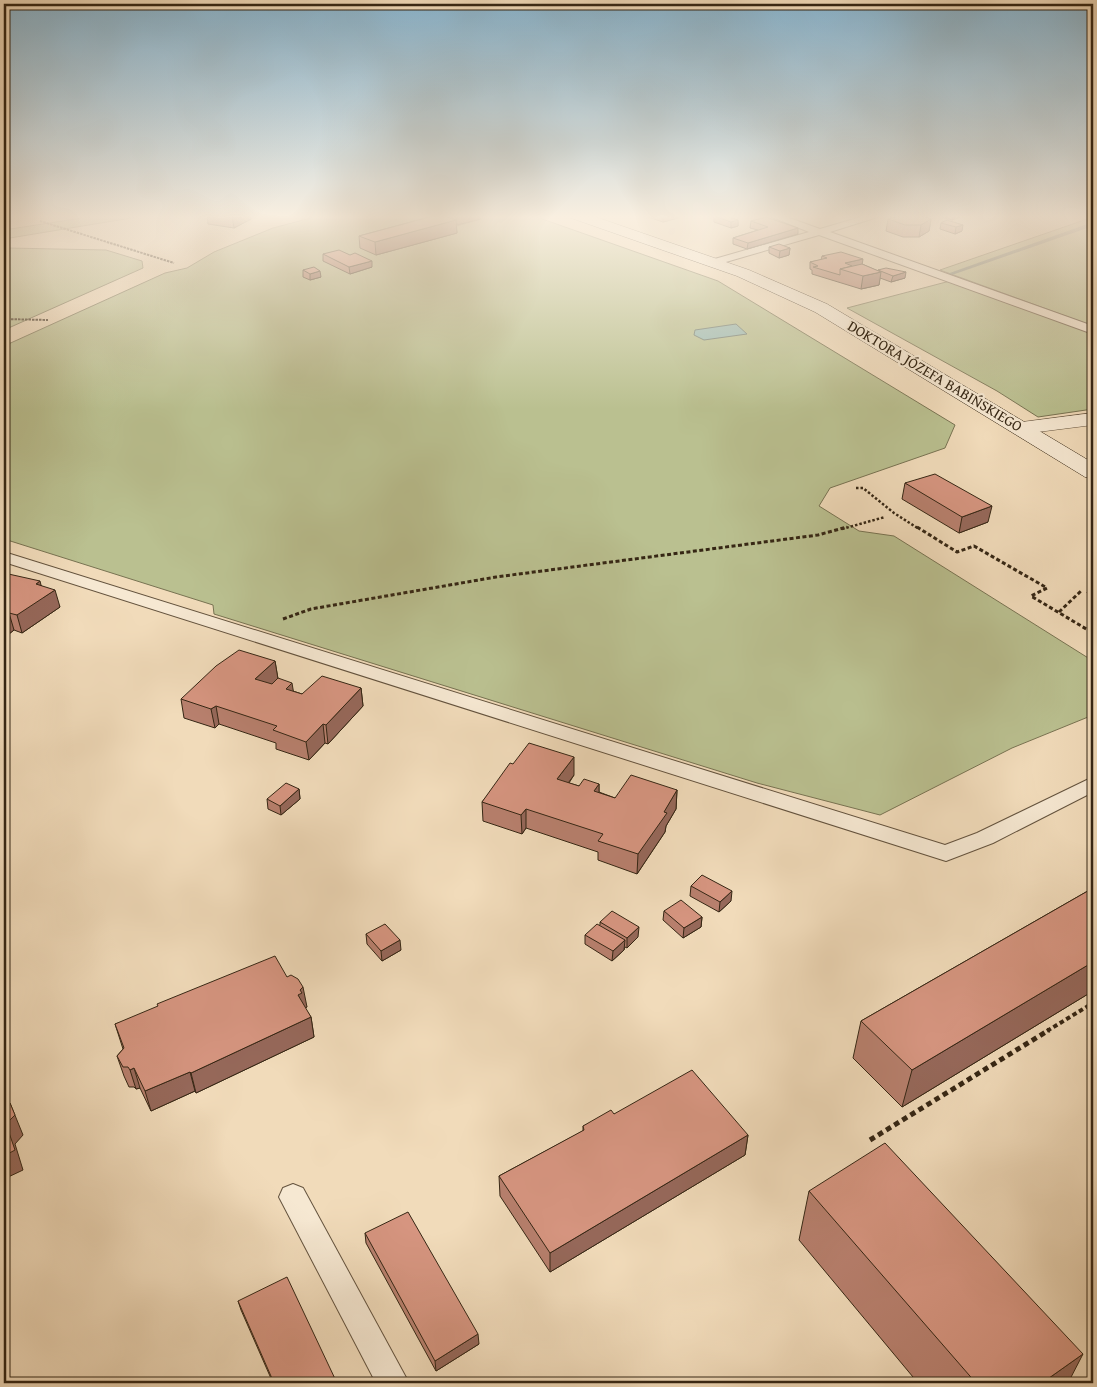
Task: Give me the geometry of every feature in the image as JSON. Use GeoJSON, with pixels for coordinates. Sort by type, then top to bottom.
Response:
{"type":"FeatureCollection","features":[{"type":"Feature","properties":{"kind":"street","name":"DOKTORA JÓZEFA BABIŃSKIEGO"},"geometry":{"type":"LineString","coordinates":[[759,280],[821,308],[1093,472]]}},
{"type":"Feature","properties":{"kind":"street"},"geometry":{"type":"LineString","coordinates":[[1022,428],[1093,419]]}},
{"type":"Feature","properties":{"kind":"lane"},"geometry":{"type":"LineString","coordinates":[[953,280],[1093,330]]}},
{"type":"Feature","properties":{"kind":"lane"},"geometry":{"type":"LineString","coordinates":[[4,557],[946,854],[985,838],[1093,784]]}},
{"type":"Feature","properties":{"kind":"lane"},"geometry":{"type":"LineString","coordinates":[[293,1197],[393,1383]]}},
{"type":"Feature","properties":{"kind":"path"},"geometry":{"type":"LineString","coordinates":[[4,319],[48,320]]}},
{"type":"Feature","properties":{"kind":"path"},"geometry":{"type":"LineString","coordinates":[[856,488],[863,488],[894,513],[957,552],[974,546],[1047,588],[1031,596],[1093,633]]}},
{"type":"Feature","properties":{"kind":"path"},"geometry":{"type":"LineString","coordinates":[[243,632],[311,609],[382,596],[496,576],[818,535],[885,517]]}},
{"type":"Feature","properties":{"kind":"path"},"geometry":{"type":"LineString","coordinates":[[1059,612],[1081,591]]}},
{"type":"Feature","properties":{"kind":"path"},"geometry":{"type":"LineString","coordinates":[[870,1140],[1093,1003]]}},
{"type":"Feature","properties":{"kind":"green space"},"geometry":{"type":"Polygon","coordinates":[[[4,280],[117,280],[4,330],[4,280]]]}},
{"type":"Feature","properties":{"kind":"green space"},"geometry":{"type":"Polygon","coordinates":[[[150,280],[714,280],[955,425],[945,448],[830,488],[819,506],[859,531],[894,536],[1093,661],[1093,715],[1012,748],[880,815],[757,783],[214,614],[213,605],[4,539],[4,346],[150,280]]]}},
{"type":"Feature","properties":{"kind":"green space"},"geometry":{"type":"Polygon","coordinates":[[[967,280],[1093,280],[1093,326],[967,280]]]}},
{"type":"Feature","properties":{"kind":"green space"},"geometry":{"type":"Polygon","coordinates":[[[950,281],[1093,334],[1093,409],[1038,417],[997,391],[847,308],[950,281]]]}},
{"type":"Feature","properties":{"kind":"water"},"geometry":{"type":"Polygon","coordinates":[[[736,324],[747,334],[704,340],[694,335],[695,330],[736,324]]]}},
{"type":"Feature","properties":{"kind":"building"},"geometry":{"type":"Polygon","coordinates":[[[935,474],[992,506],[962,517],[905,483],[935,474]]]}},
{"type":"Feature","properties":{"kind":"building"},"geometry":{"type":"Polygon","coordinates":[[[4,573],[40,581],[36,584],[55,590],[17,615],[9,613],[4,616],[4,573]]]}},
{"type":"Feature","properties":{"kind":"building"},"geometry":{"type":"Polygon","coordinates":[[[239,650],[275,661],[255,679],[272,684],[278,678],[292,683],[286,689],[302,694],[322,676],[361,688],[326,725],[323,724],[306,742],[273,730],[277,726],[216,706],[211,709],[181,699],[216,666],[239,650]]]}},
{"type":"Feature","properties":{"kind":"building"},"geometry":{"type":"Polygon","coordinates":[[[529,743],[574,757],[557,779],[579,786],[584,779],[599,784],[594,791],[615,798],[631,775],[677,790],[664,812],[667,813],[638,854],[598,841],[603,834],[526,809],[521,815],[482,802],[510,763],[513,764],[529,743]]]}},
{"type":"Feature","properties":{"kind":"building"},"geometry":{"type":"Polygon","coordinates":[[[286,783],[299,789],[280,806],[267,799],[286,783]]]}},
{"type":"Feature","properties":{"kind":"building"},"geometry":{"type":"Polygon","coordinates":[[[702,875],[732,891],[720,902],[691,886],[702,875]]]}},
{"type":"Feature","properties":{"kind":"building"},"geometry":{"type":"Polygon","coordinates":[[[1093,888],[1093,962],[912,1070],[861,1021],[1093,888]]]}},
{"type":"Feature","properties":{"kind":"building"},"geometry":{"type":"Polygon","coordinates":[[[681,900],[702,917],[684,928],[664,911],[681,900]]]}},
{"type":"Feature","properties":{"kind":"building"},"geometry":{"type":"Polygon","coordinates":[[[612,911],[639,927],[627,938],[600,922],[612,911]]]}},
{"type":"Feature","properties":{"kind":"building"},"geometry":{"type":"Polygon","coordinates":[[[385,924],[400,940],[381,951],[366,934],[385,924]]]}},
{"type":"Feature","properties":{"kind":"building"},"geometry":{"type":"Polygon","coordinates":[[[597,924],[625,940],[613,951],[585,935],[597,924]]]}},
{"type":"Feature","properties":{"kind":"building"},"geometry":{"type":"Polygon","coordinates":[[[275,956],[287,977],[291,975],[298,979],[303,987],[300,990],[302,993],[298,995],[311,1017],[191,1073],[145,1091],[134,1068],[130,1070],[128,1067],[123,1067],[117,1056],[124,1048],[115,1024],[158,1006],[157,1004],[275,956]]]}},
{"type":"Feature","properties":{"kind":"building"},"geometry":{"type":"Polygon","coordinates":[[[692,1070],[748,1135],[550,1253],[499,1176],[584,1130],[583,1126],[611,1110],[614,1114],[692,1070]]]}},
{"type":"Feature","properties":{"kind":"building"},"geometry":{"type":"Polygon","coordinates":[[[4,1102],[10,1103],[15,1115],[6,1124],[15,1150],[4,1156],[4,1102]]]}},
{"type":"Feature","properties":{"kind":"building"},"geometry":{"type":"Polygon","coordinates":[[[885,1143],[1083,1354],[1042,1383],[976,1383],[809,1191],[885,1143]]]}},
{"type":"Feature","properties":{"kind":"building"},"geometry":{"type":"Polygon","coordinates":[[[408,1212],[478,1334],[435,1361],[365,1233],[408,1212]]]}},
{"type":"Feature","properties":{"kind":"building"},"geometry":{"type":"Polygon","coordinates":[[[287,1277],[337,1383],[274,1383],[238,1301],[287,1277]]]}}]}
